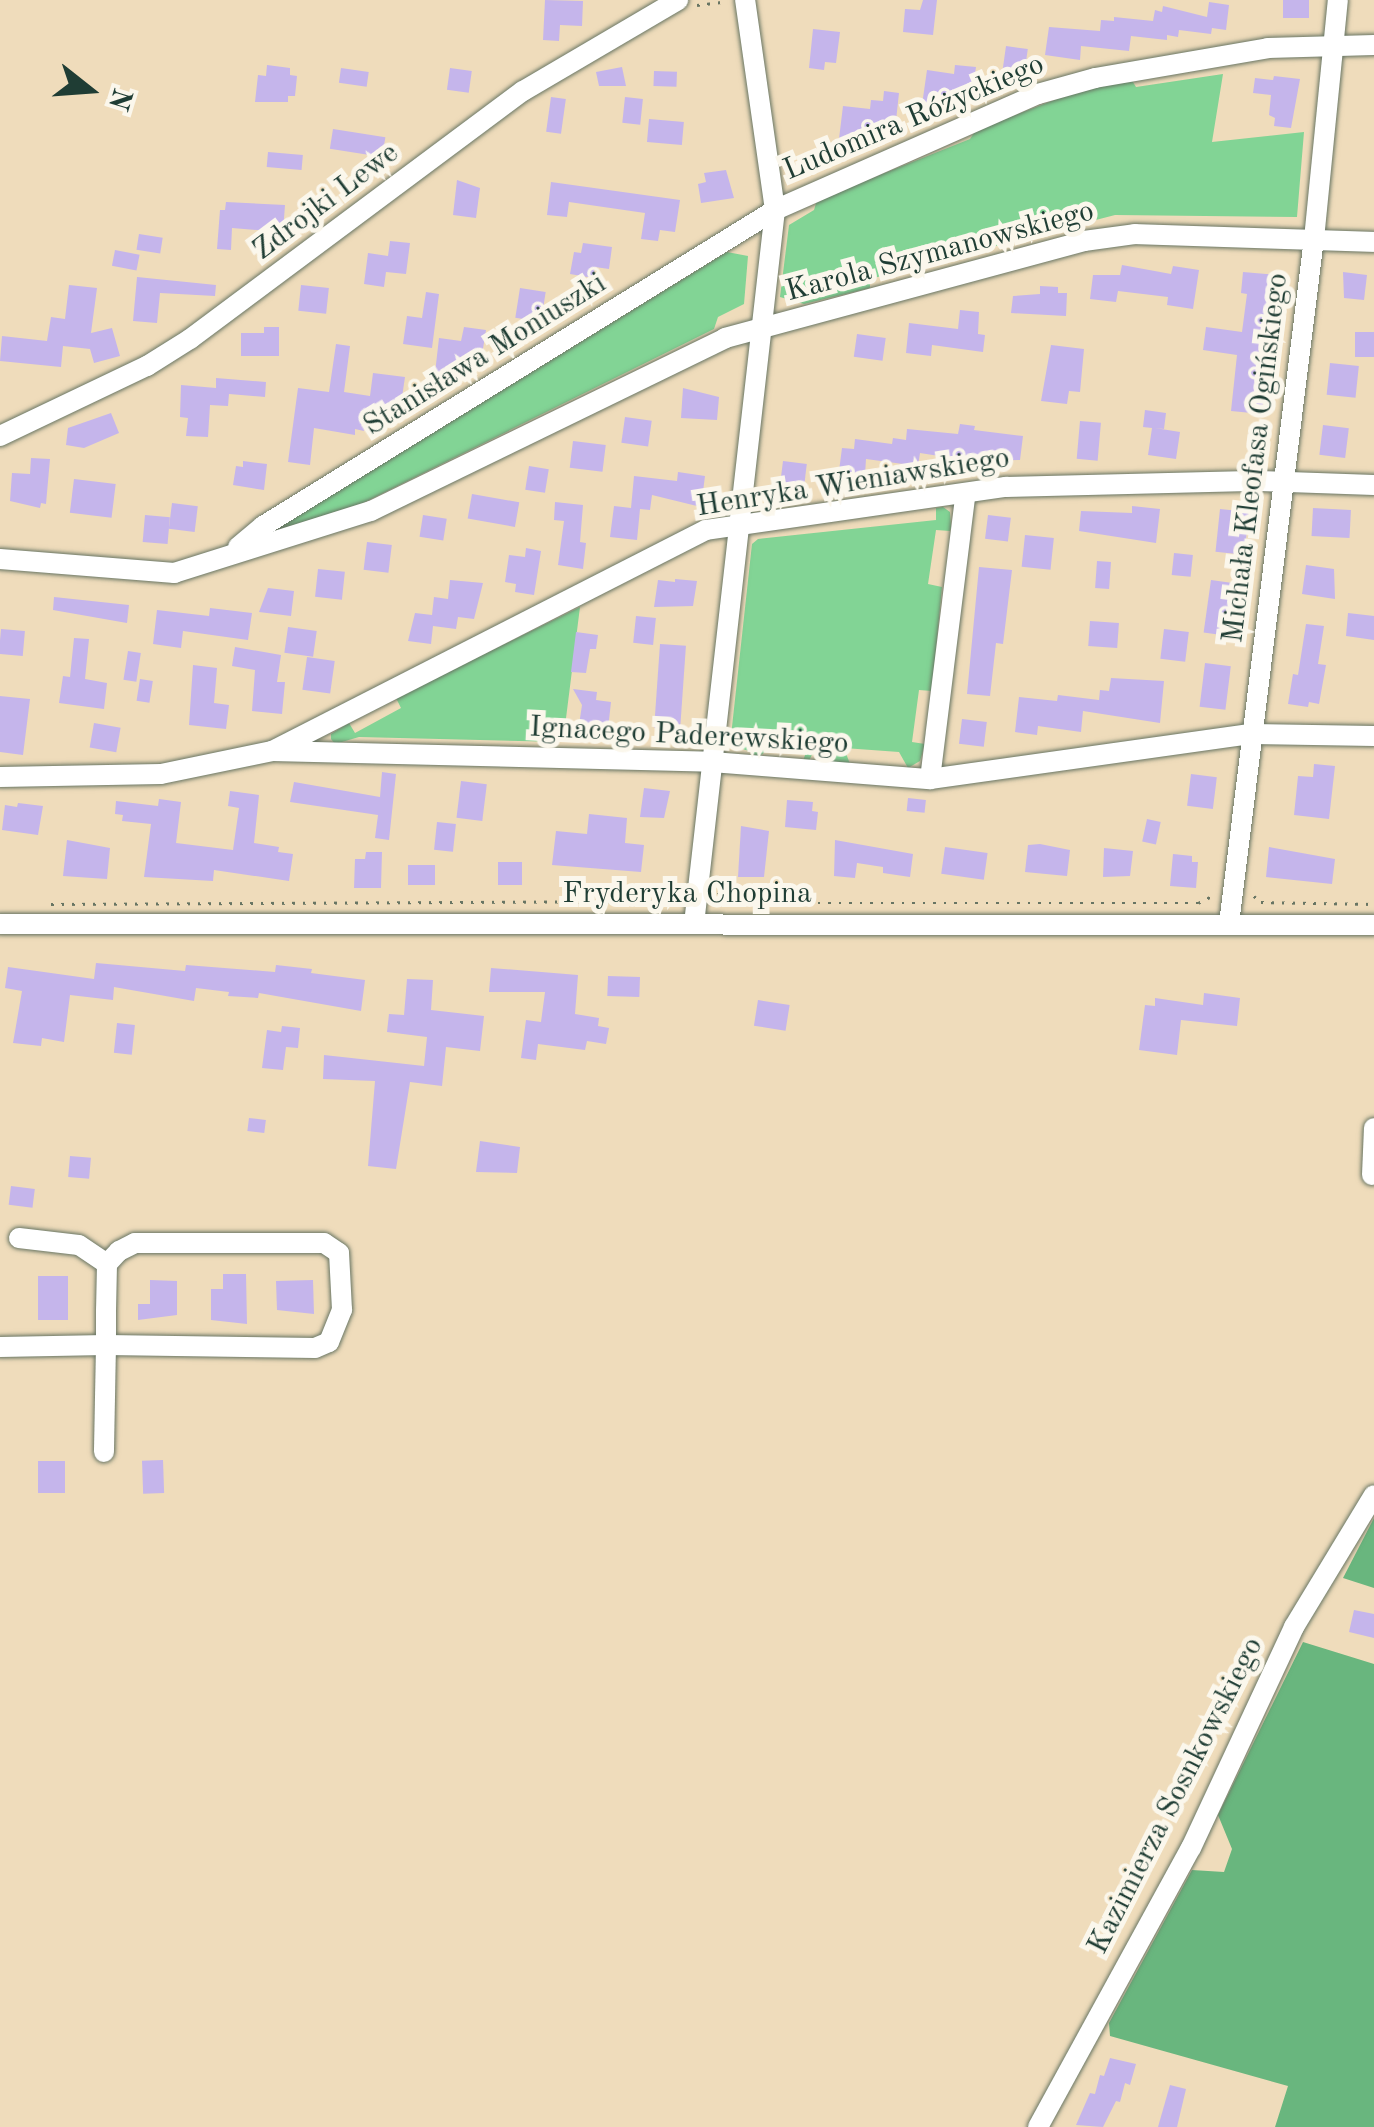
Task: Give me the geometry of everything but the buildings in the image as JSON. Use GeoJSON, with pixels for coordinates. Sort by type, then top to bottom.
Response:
{"type":"FeatureCollection","features":[{"type":"Feature","properties":{"kind":"street"},"geometry":{"type":"LineString","coordinates":[[694,924],[774,210],[745,0]]}},
{"type":"Feature","properties":{"kind":"street","name":"Michała Kleofasa Ogińskiego"},"geometry":{"type":"LineString","coordinates":[[1229,924],[1314,239],[1338,0]]}},
{"type":"Feature","properties":{"kind":"street","name":"Zdrojki Lewe"},"geometry":{"type":"LineString","coordinates":[[0,436],[147,366],[190,339],[522,91],[677,1]]}},
{"type":"Feature","properties":{"kind":"street","name":"Ludomira Różyckiego"},"geometry":{"type":"LineString","coordinates":[[774,210],[1057,88],[1268,48],[1374,45]]}},
{"type":"Feature","properties":{"kind":"street","name":"Stanisława Moniuszki"},"geometry":{"type":"LineString","coordinates":[[229,554],[263,526],[774,210]]}},
{"type":"Feature","properties":{"kind":"street","name":"Karola Szymanowskiego"},"geometry":{"type":"LineString","coordinates":[[761,331],[1113,236],[1374,242]]}},
{"type":"Feature","properties":{"kind":"street","name":"Stanisława Moniuszki"},"geometry":{"type":"LineString","coordinates":[[0,559],[174,573],[371,511],[725,338],[761,331]]}},
{"type":"Feature","properties":{"kind":"street","name":"Henryka Wieniawskiego"},"geometry":{"type":"LineString","coordinates":[[272,751],[706,530],[965,496],[1006,487],[1374,486]]}},
{"type":"Feature","properties":{"kind":"street"},"geometry":{"type":"LineString","coordinates":[[930,779],[965,496]]}},
{"type":"Feature","properties":{"kind":"street","name":"Ignacego Paderewskiego"},"geometry":{"type":"LineString","coordinates":[[0,777],[161,774],[272,751],[712,762],[930,779],[1252,734],[1374,736]]}},
{"type":"Feature","properties":{"kind":"street","name":"Fryderyka Chopina"},"geometry":{"type":"LineString","coordinates":[[0,924],[1374,926]]}},
{"type":"Feature","properties":{"kind":"street"},"geometry":{"type":"LineString","coordinates":[[1372,1175],[1374,1128]]}},
{"type":"Feature","properties":{"kind":"street"},"geometry":{"type":"LineString","coordinates":[[18,1238],[79,1245],[107,1264]]}},
{"type":"Feature","properties":{"kind":"street"},"geometry":{"type":"LineString","coordinates":[[0,1347],[106,1344],[315,1348],[329,1342],[337,1326],[343,1262],[340,1253],[324,1244],[136,1244],[107,1264]]}},
{"type":"Feature","properties":{"kind":"street"},"geometry":{"type":"LineString","coordinates":[[104,1452],[107,1264]]}},
{"type":"Feature","properties":{"kind":"street","name":"Kazimierza Sosnkowskiego"},"geometry":{"type":"LineString","coordinates":[[1038,2127],[1191,1848],[1294,1628],[1374,1495]]}},
{"type":"Feature","properties":{"kind":"path"},"geometry":{"type":"LineString","coordinates":[[677,1],[681,12],[701,3],[730,1]]}},
{"type":"Feature","properties":{"kind":"green space"},"geometry":{"type":"Polygon","coordinates":[[[1223,74],[1212,142],[1304,132],[1297,217],[1115,215],[870,279],[870,288],[804,304],[780,297],[789,225],[814,210],[817,200],[970,139],[976,130],[1070,94],[1131,79],[1136,87],[1223,74]]]}},
{"type":"Feature","properties":{"kind":"green space"},"geometry":{"type":"Polygon","coordinates":[[[727,252],[748,256],[744,304],[718,317],[714,329],[363,503],[272,532],[727,252]]]}},
{"type":"Feature","properties":{"kind":"green space"},"geometry":{"type":"Polygon","coordinates":[[[936,508],[950,512],[951,527],[950,531],[936,530],[928,584],[942,587],[932,691],[919,690],[912,742],[925,744],[920,761],[908,768],[899,752],[844,748],[850,764],[828,761],[822,746],[816,746],[809,761],[803,761],[807,749],[770,747],[757,759],[752,752],[730,745],[752,544],[758,539],[936,520],[936,508]]]}},
{"type":"Feature","properties":{"kind":"green space"},"geometry":{"type":"Polygon","coordinates":[[[580,607],[563,742],[359,737],[335,744],[331,739],[331,734],[349,723],[355,733],[401,708],[396,698],[580,607]]]}},
{"type":"Feature","properties":{"kind":"green space"},"geometry":{"type":"Polygon","coordinates":[[[1374,1518],[1374,1588],[1343,1578],[1374,1518]]]}},
{"type":"Feature","properties":{"kind":"green space"},"geometry":{"type":"Polygon","coordinates":[[[1303,1642],[1374,1664],[1374,2127],[1275,2127],[1288,2086],[1110,2036],[1109,2023],[1192,1870],[1224,1872],[1232,1849],[1218,1815],[1303,1642]]]}}]}
